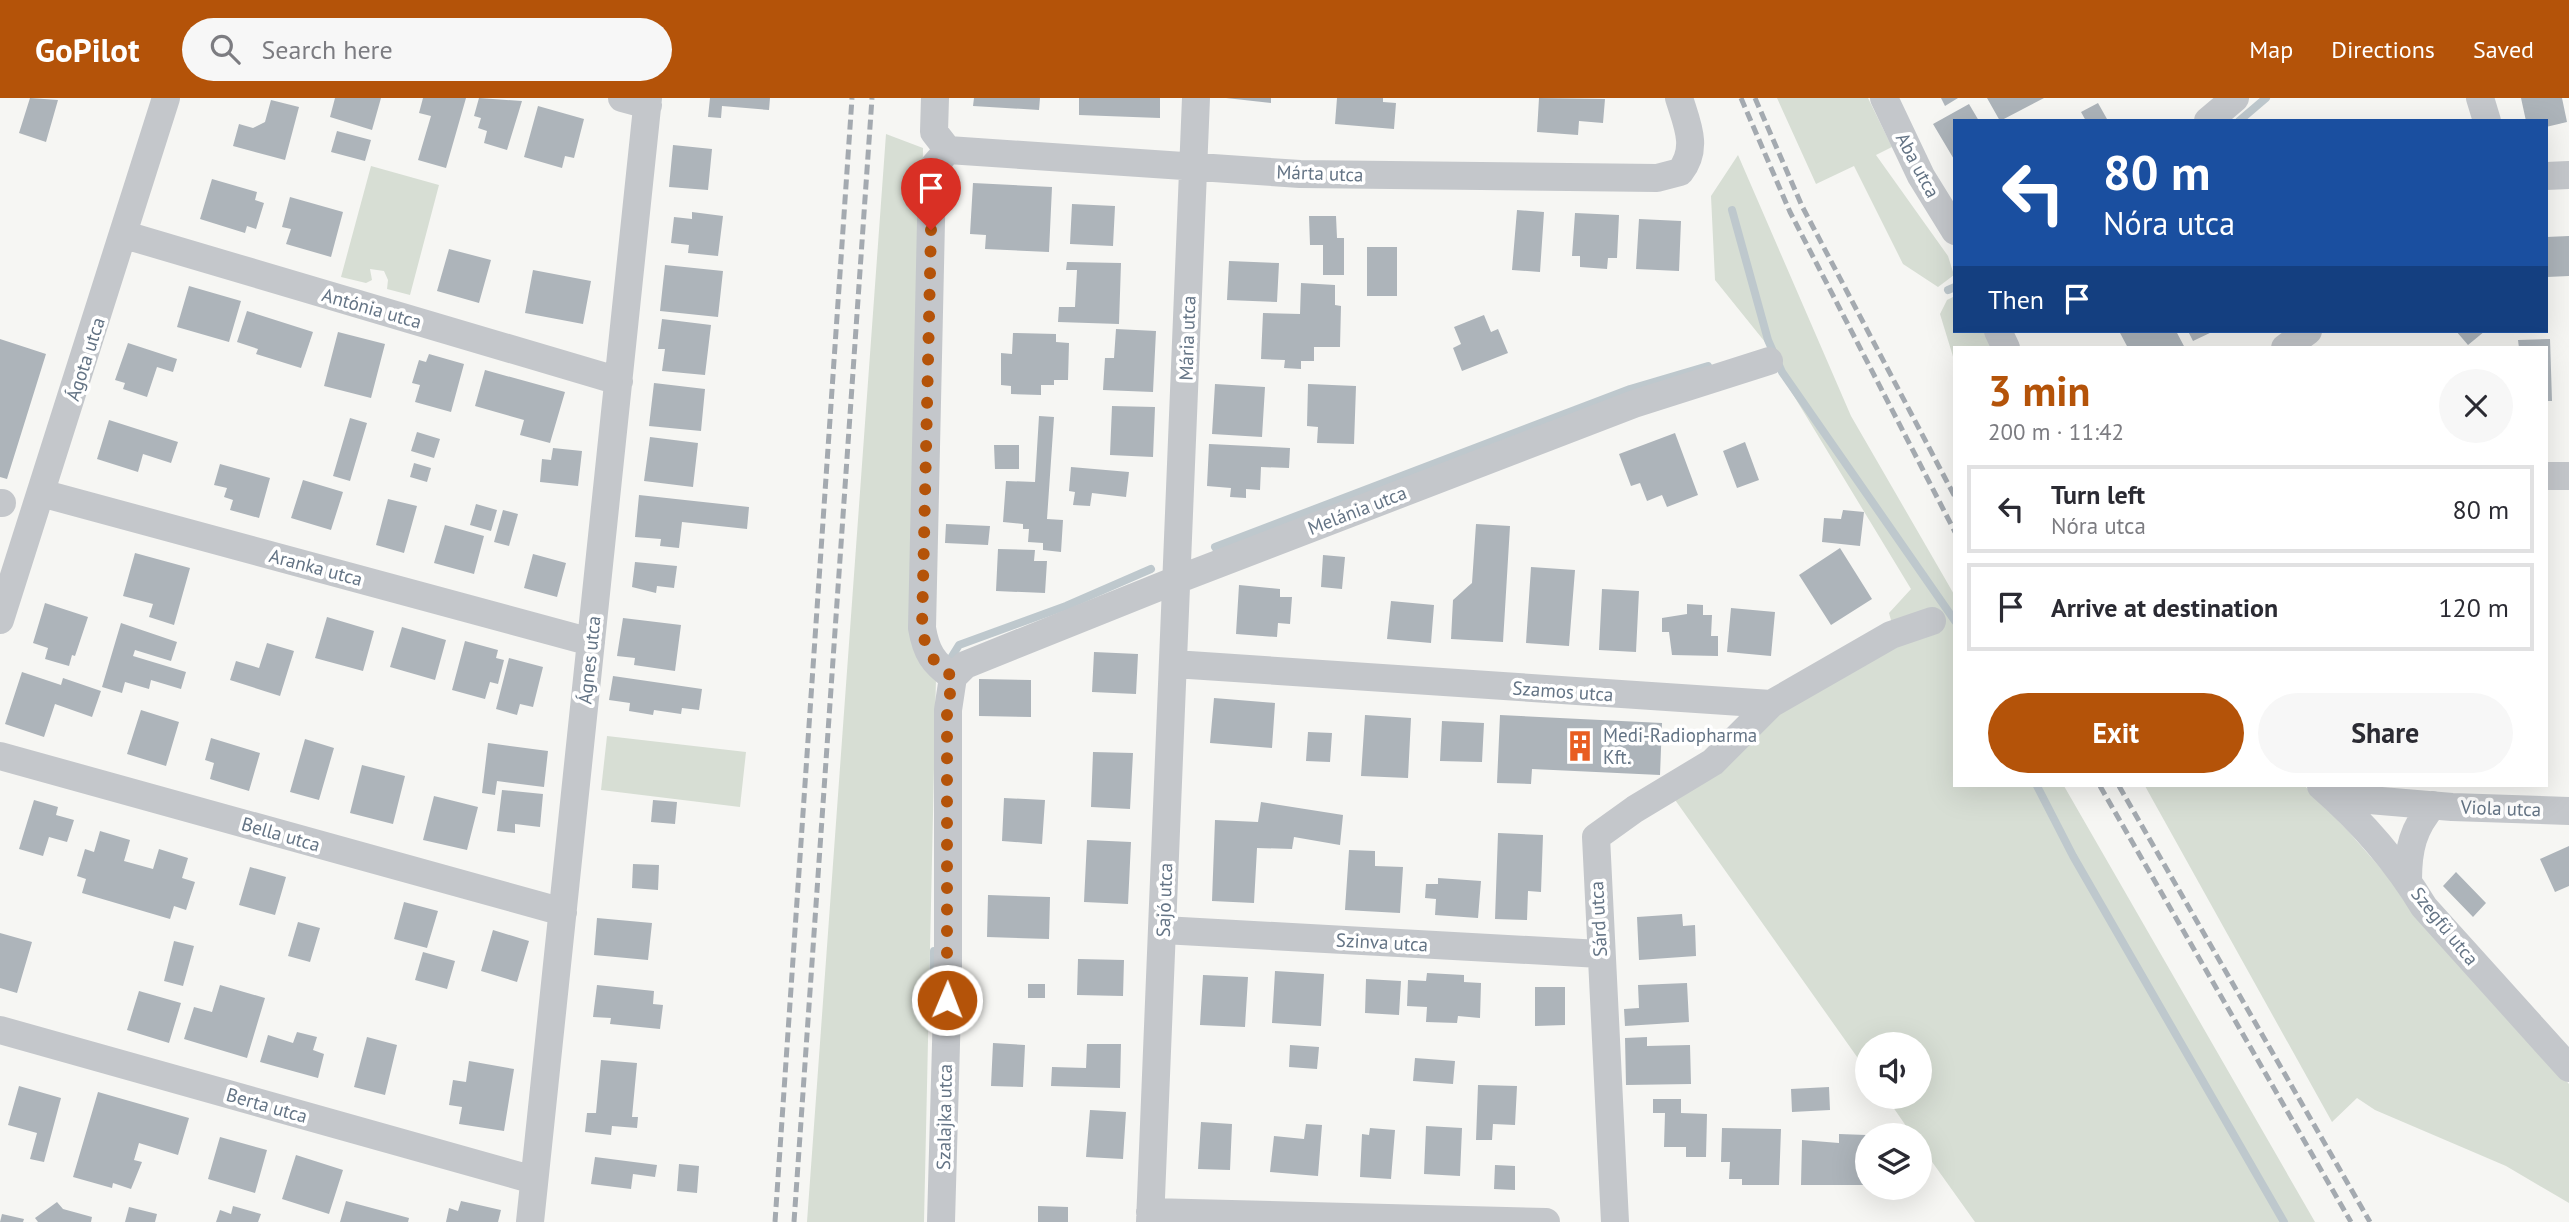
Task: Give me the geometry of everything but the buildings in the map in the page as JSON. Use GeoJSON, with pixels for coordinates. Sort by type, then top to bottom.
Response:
{"type":"FeatureCollection","features":[{"type":"Feature","properties":{"kind":"street","name":"Ágota utca"},"geometry":{"type":"LineString","coordinates":[[0,620],[125,235],[166,98]]}},
{"type":"Feature","properties":{"kind":"street"},"geometry":{"type":"LineString","coordinates":[[935,98],[934,132],[948,150],[934,166],[932,176],[922,628],[925,647],[945,672]]}},
{"type":"Feature","properties":{"kind":"street","name":"Mária utca"},"geometry":{"type":"LineString","coordinates":[[1179,579],[1196,98]]}},
{"type":"Feature","properties":{"kind":"street","name":"Márta utca"},"geometry":{"type":"LineString","coordinates":[[948,150],[1300,174],[1657,178],[1680,172],[1691,153],[1691,134],[1679,98]]}},
{"type":"Feature","properties":{"kind":"street","name":"Aba utca"},"geometry":{"type":"LineString","coordinates":[[1884,98],[1921,176],[1953,227]]}},
{"type":"Feature","properties":{"kind":"street"},"geometry":{"type":"LineString","coordinates":[[2210,119],[2235,98]]}},
{"type":"Feature","properties":{"kind":"street"},"geometry":{"type":"LineString","coordinates":[[2480,98],[2486,119]]}},
{"type":"Feature","properties":{"kind":"street","name":"Ágnes utca"},"geometry":{"type":"LineString","coordinates":[[530,1222],[619,380],[640,100]]}},
{"type":"Feature","properties":{"kind":"street"},"geometry":{"type":"LineString","coordinates":[[2548,176],[2569,175]]}},
{"type":"Feature","properties":{"kind":"street","name":"Antónia utca"},"geometry":{"type":"LineString","coordinates":[[125,235],[619,380]]}},
{"type":"Feature","properties":{"kind":"street"},"geometry":{"type":"LineString","coordinates":[[2288,346],[2305,333]]}},
{"type":"Feature","properties":{"kind":"street","name":"Melánia utca"},"geometry":{"type":"LineString","coordinates":[[945,672],[1634,404],[1769,361]]}},
{"type":"Feature","properties":{"kind":"street"},"geometry":{"type":"LineString","coordinates":[[2548,477],[2569,476]]}},
{"type":"Feature","properties":{"kind":"street","name":"Aranka utca"},"geometry":{"type":"LineString","coordinates":[[41,493],[591,642]]}},
{"type":"Feature","properties":{"kind":"street","name":"Sajó utca"},"geometry":{"type":"LineString","coordinates":[[1150,1217],[1179,579]]}},
{"type":"Feature","properties":{"kind":"street"},"geometry":{"type":"LineString","coordinates":[[1771,704],[1891,635],[1932,621]]}},
{"type":"Feature","properties":{"kind":"street","name":"Szamos utca"},"geometry":{"type":"LineString","coordinates":[[1174,664],[1771,704]]}},
{"type":"Feature","properties":{"kind":"street","name":"Szalajka utca"},"geometry":{"type":"LineString","coordinates":[[942,1222],[948,973],[945,672]]}},
{"type":"Feature","properties":{"kind":"street","name":"Sárd utca"},"geometry":{"type":"LineString","coordinates":[[1615,1222],[1596,837],[1635,809],[1713,762],[1771,704]]}},
{"type":"Feature","properties":{"kind":"street","name":"Bella utca"},"geometry":{"type":"LineString","coordinates":[[0,756],[563,912]]}},
{"type":"Feature","properties":{"kind":"street","name":"Viola utca"},"geometry":{"type":"LineString","coordinates":[[2328,792],[2434,805],[2569,811]]}},
{"type":"Feature","properties":{"kind":"street","name":"Szegfű utca"},"geometry":{"type":"LineString","coordinates":[[2328,792],[2408,880],[2424,907],[2569,1068]]}},
{"type":"Feature","properties":{"kind":"street","name":"Viola utca"},"geometry":{"type":"LineString","coordinates":[[2408,880],[2410,842],[2419,821],[2434,805]]}},
{"type":"Feature","properties":{"kind":"street","name":"Szinva utca"},"geometry":{"type":"LineString","coordinates":[[1163,930],[1601,954]]}},
{"type":"Feature","properties":{"kind":"street","name":"Berta utca"},"geometry":{"type":"LineString","coordinates":[[0,1030],[534,1180]]}},
{"type":"Feature","properties":{"kind":"street"},"geometry":{"type":"LineString","coordinates":[[1150,1217],[1546,1222]]}},
{"type":"Feature","properties":{"kind":"shaded area"},"geometry":{"type":"Polygon","coordinates":[[[1777,98],[1868,98],[1892,147],[1876,155],[1948,256],[1953,276],[1938,287],[1903,264],[1854,166],[1816,184],[1777,98]]]}},
{"type":"Feature","properties":{"kind":"shaded area"},"geometry":{"type":"Polygon","coordinates":[[[886,134],[923,148],[918,459],[936,678],[924,1222],[807,1222],[886,134]]]}},
{"type":"Feature","properties":{"kind":"shaded area"},"geometry":{"type":"Polygon","coordinates":[[[1738,155],[1851,416],[1953,593],[1953,787],[2065,787],[2315,1222],[1975,1222],[1932,1162],[1932,1123],[1904,1123],[1894,1109],[1932,1109],[1932,1032],[1855,1032],[1855,1054],[1673,797],[1778,708],[1896,638],[1889,613],[1911,589],[1780,373],[1765,342],[1715,280],[1711,196],[1738,155]]]}},
{"type":"Feature","properties":{"kind":"shaded area"},"geometry":{"type":"Polygon","coordinates":[[[371,166],[439,185],[410,295],[387,289],[388,280],[384,271],[370,269],[372,280],[366,283],[341,277],[371,166]]]}},
{"type":"Feature","properties":{"kind":"shaded area"},"geometry":{"type":"Polygon","coordinates":[[[1953,297],[1953,333],[1989,333],[1995,346],[1953,346],[1953,356],[1940,314],[1947,300],[1953,297]]]}},
{"type":"Feature","properties":{"kind":"shaded area"},"geometry":{"type":"Polygon","coordinates":[[[607,736],[746,752],[740,807],[601,790],[607,736]]]}},
{"type":"Feature","properties":{"kind":"shaded area"},"geometry":{"type":"Polygon","coordinates":[[[2146,787],[2306,787],[2349,832],[2569,1084],[2569,1203],[2506,1166],[2375,1110],[2357,1098],[2332,1122],[2146,787]]]}},
{"type":"Feature","properties":{"kind":"waterway"},"geometry":{"type":"LineString","coordinates":[[2241,119],[2266,98]]}},
{"type":"Feature","properties":{"kind":"waterway"},"geometry":{"type":"LineString","coordinates":[[1732,210],[1768,340],[1782,372],[1953,618]]}},
{"type":"Feature","properties":{"kind":"waterway"},"geometry":{"type":"LineString","coordinates":[[1948,290],[1953,288]]}},
{"type":"Feature","properties":{"kind":"waterway"},"geometry":{"type":"LineString","coordinates":[[1215,547],[1630,389],[1708,366]]}},
{"type":"Feature","properties":{"kind":"waterway"},"geometry":{"type":"LineString","coordinates":[[946,666],[959,645],[1066,606],[1151,569]]}},
{"type":"Feature","properties":{"kind":"waterway"},"geometry":{"type":"LineString","coordinates":[[2038,787],[2073,856],[2284,1222]]}},
{"type":"Feature","properties":{"kind":"waterway"},"geometry":{"type":"LineString","coordinates":[[933,1008],[934,951]]}},
{"type":"Feature","properties":{"kind":"railway"},"geometry":{"type":"LineString","coordinates":[[775,1222],[852,98]]}},
{"type":"Feature","properties":{"kind":"railway"},"geometry":{"type":"LineString","coordinates":[[794,1222],[872,98]]}},
{"type":"Feature","properties":{"kind":"railway"},"geometry":{"type":"LineString","coordinates":[[1741,98],[1790,212],[1953,528]]}},
{"type":"Feature","properties":{"kind":"railway"},"geometry":{"type":"LineString","coordinates":[[1755,98],[1802,206],[1953,493]]}},
{"type":"Feature","properties":{"kind":"railway"},"geometry":{"type":"LineString","coordinates":[[2101,787],[2351,1222]]}},
{"type":"Feature","properties":{"kind":"railway"},"geometry":{"type":"LineString","coordinates":[[2120,787],[2370,1222]]}},
{"type":"Feature","properties":{"kind":"place","name":"Medi-Radiopharma Kft."},"geometry":{"type":"Point","coordinates":[1580,746]}},
{"type":"Feature","properties":{"kind":"route"},"geometry":{"type":"LineString","coordinates":[[931,230],[922,628],[925,647],[934,663],[953,677],[947,710],[947,1000]]}}]}
